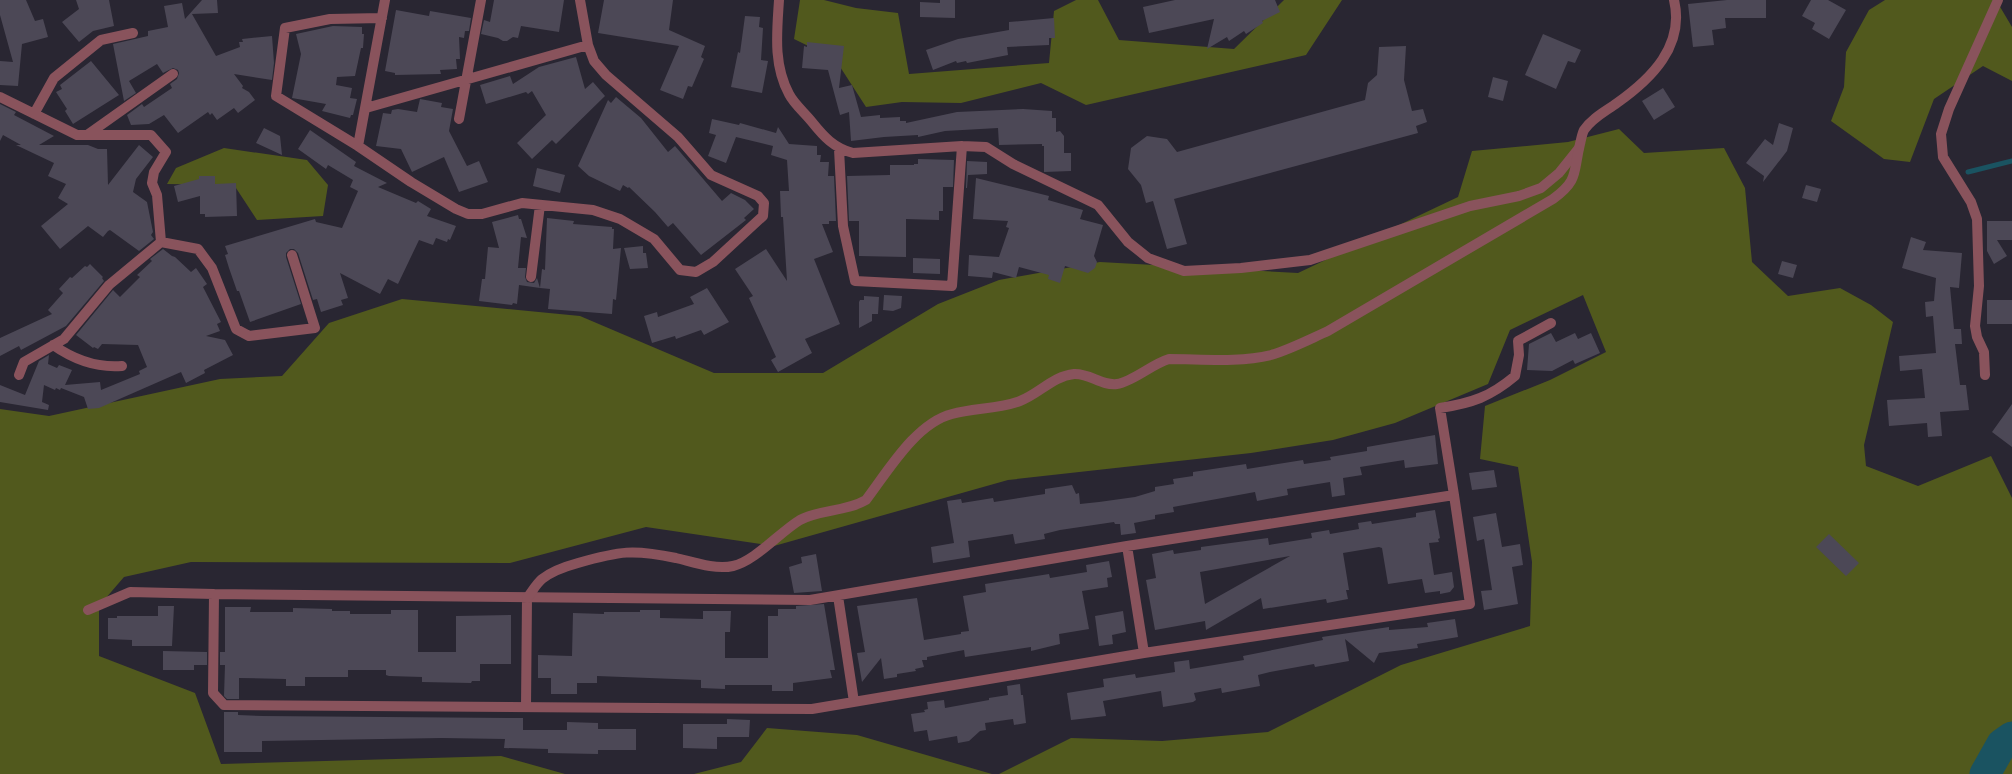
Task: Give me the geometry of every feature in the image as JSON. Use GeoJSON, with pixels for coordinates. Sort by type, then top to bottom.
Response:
{"type":"FeatureCollection","features":[{"type":"Feature","properties":{"kind":"street"},"geometry":{"type":"LineString","coordinates":[[358,146],[385,0]]}},
{"type":"Feature","properties":{"kind":"street"},"geometry":{"type":"LineString","coordinates":[[459,119],[480,0]]}},
{"type":"Feature","properties":{"kind":"street"},"geometry":{"type":"LineString","coordinates":[[382,18],[330,19],[285,28],[276,96],[358,146],[411,182],[456,209],[468,214],[482,214],[522,203],[593,210],[620,219],[654,239],[680,270],[696,272],[713,262],[764,216],[764,203],[758,196],[711,175],[678,138],[606,75],[594,62],[588,45],[580,0]]}},
{"type":"Feature","properties":{"kind":"street"},"geometry":{"type":"LineString","coordinates":[[779,0],[776,38],[778,67],[789,94],[826,140],[839,149],[853,153],[962,146],[986,147],[1013,164],[1098,205],[1128,242],[1148,258],[1184,271],[1241,268],[1310,260],[1470,206],[1518,196],[1541,188],[1559,173],[1579,148]]}},
{"type":"Feature","properties":{"kind":"street"},"geometry":{"type":"LineString","coordinates":[[526,706],[527,598],[542,578],[566,567],[608,554],[624,552],[645,552],[719,567],[733,566],[745,560],[799,521],[814,513],[848,508],[866,500],[920,431],[934,420],[952,414],[1009,405],[1022,400],[1059,378],[1074,374],[1088,375],[1105,384],[1118,384],[1158,362],[1169,359],[1237,360],[1270,355],[1295,346],[1328,331],[1553,199],[1567,189],[1574,178],[1579,148],[1584,131],[1591,122],[1641,86],[1658,69],[1669,50],[1675,27],[1674,0]]}},
{"type":"Feature","properties":{"kind":"street"},"geometry":{"type":"LineString","coordinates":[[1985,375],[1984,352],[1977,337],[1975,326],[1979,286],[1977,219],[1970,202],[1942,157],[1941,134],[1949,109],[1998,0]]}},
{"type":"Feature","properties":{"kind":"street"},"geometry":{"type":"LineString","coordinates":[[34,114],[54,78],[101,40],[133,33]]}},
{"type":"Feature","properties":{"kind":"street"},"geometry":{"type":"LineString","coordinates":[[366,108],[588,45]]}},
{"type":"Feature","properties":{"kind":"street"},"geometry":{"type":"LineString","coordinates":[[87,135],[173,74]]}},
{"type":"Feature","properties":{"kind":"street"},"geometry":{"type":"LineString","coordinates":[[0,97],[77,135],[151,135],[166,152],[154,172],[152,183],[157,195],[161,242]]}},
{"type":"Feature","properties":{"kind":"street"},"geometry":{"type":"LineString","coordinates":[[839,149],[843,226],[855,282],[952,286],[962,146]]}},
{"type":"Feature","properties":{"kind":"street"},"geometry":{"type":"LineString","coordinates":[[531,277],[540,205]]}},
{"type":"Feature","properties":{"kind":"street"},"geometry":{"type":"LineString","coordinates":[[19,375],[24,362],[64,339],[109,285],[161,242],[198,248],[212,268],[236,330],[249,336],[315,328],[292,255]]}},
{"type":"Feature","properties":{"kind":"street"},"geometry":{"type":"LineString","coordinates":[[214,594],[213,693],[224,705],[812,709],[1144,653],[1470,604],[1440,408],[1466,404],[1496,391],[1515,376],[1519,356],[1518,341],[1551,323]]}},
{"type":"Feature","properties":{"kind":"street"},"geometry":{"type":"LineString","coordinates":[[53,345],[70,356],[109,367],[122,366]]}},
{"type":"Feature","properties":{"kind":"street"},"geometry":{"type":"LineString","coordinates":[[88,610],[130,592],[527,598],[810,600],[1127,546],[1454,495]]}},
{"type":"Feature","properties":{"kind":"street"},"geometry":{"type":"LineString","coordinates":[[1127,546],[1144,653]]}},
{"type":"Feature","properties":{"kind":"street"},"geometry":{"type":"LineString","coordinates":[[838,596],[854,702]]}},
{"type":"Feature","properties":{"kind":"green space"},"geometry":{"type":"Polygon","coordinates":[[[800,0],[824,0],[856,8],[898,13],[909,74],[1049,63],[1054,11],[1076,0],[1098,0],[1119,40],[1234,49],[1284,0],[1342,0],[1306,55],[1086,105],[1041,83],[961,103],[902,102],[866,107],[835,59],[794,39],[800,0]]]}},
{"type":"Feature","properties":{"kind":"green space"},"geometry":{"type":"Polygon","coordinates":[[[1885,0],[1996,0],[2012,27],[2012,81],[1983,66],[1934,99],[1910,162],[1884,159],[1831,121],[1844,87],[1846,52],[1869,10],[1885,0]]]}},
{"type":"Feature","properties":{"kind":"green space"},"geometry":{"type":"Polygon","coordinates":[[[1619,129],[1644,153],[1724,148],[1745,188],[1752,262],[1788,296],[1840,288],[1871,305],[1893,322],[1864,445],[1866,466],[1918,486],[1991,456],[2012,498],[2012,774],[999,774],[1071,738],[1162,741],[1268,732],[1401,665],[1530,626],[1532,562],[1518,467],[1480,459],[1485,406],[1550,380],[1606,352],[1583,295],[1510,330],[1488,384],[1395,423],[1333,440],[1251,453],[1008,480],[774,546],[646,527],[510,563],[191,562],[124,577],[99,606],[99,656],[195,693],[221,764],[501,756],[565,774],[0,774],[0,409],[49,416],[220,379],[282,376],[329,323],[402,299],[580,316],[714,373],[823,373],[938,304],[999,280],[1100,262],[1298,273],[1458,197],[1472,151],[1568,142],[1619,129]]]}},
{"type":"Feature","properties":{"kind":"green space"},"geometry":{"type":"Polygon","coordinates":[[[224,148],[307,160],[328,185],[323,216],[257,220],[234,185],[167,184],[176,168],[224,148]]]}},
{"type":"Feature","properties":{"kind":"green space"},"geometry":{"type":"Polygon","coordinates":[[[767,728],[857,735],[992,774],[694,774],[741,762],[767,728]]]}},
{"type":"Feature","properties":{"kind":"building"},"geometry":{"type":"Polygon","coordinates":[[[0,0],[26,0],[35,21],[43,19],[48,37],[22,44],[18,86],[0,85],[0,61],[13,62],[0,15],[0,0]]]}},
{"type":"Feature","properties":{"kind":"building"},"geometry":{"type":"Polygon","coordinates":[[[76,0],[109,0],[114,26],[93,31],[79,42],[62,22],[79,9],[76,0]]]}},
{"type":"Feature","properties":{"kind":"building"},"geometry":{"type":"Polygon","coordinates":[[[202,0],[217,0],[218,13],[192,14],[216,56],[240,47],[239,42],[243,42],[242,39],[272,36],[274,63],[272,80],[234,74],[243,86],[242,88],[249,92],[255,100],[238,113],[234,108],[217,120],[212,113],[210,115],[208,112],[178,133],[164,115],[149,124],[131,125],[127,115],[142,104],[144,107],[172,88],[170,84],[177,79],[179,73],[178,70],[173,68],[163,73],[157,64],[129,81],[136,93],[124,101],[113,44],[148,36],[148,31],[168,27],[164,6],[182,3],[185,19],[202,0]]]}},
{"type":"Feature","properties":{"kind":"building"},"geometry":{"type":"Polygon","coordinates":[[[494,0],[564,0],[559,32],[521,26],[518,38],[513,37],[507,41],[481,34],[484,20],[490,22],[494,0]]]}},
{"type":"Feature","properties":{"kind":"building"},"geometry":{"type":"Polygon","coordinates":[[[604,0],[673,0],[669,30],[705,46],[701,57],[704,59],[692,87],[688,86],[683,99],[660,90],[679,46],[598,33],[604,0]]]}},
{"type":"Feature","properties":{"kind":"building"},"geometry":{"type":"Polygon","coordinates":[[[940,0],[955,0],[955,18],[920,17],[920,2],[940,3],[940,0]]]}},
{"type":"Feature","properties":{"kind":"building"},"geometry":{"type":"Polygon","coordinates":[[[1175,0],[1275,0],[1280,12],[1262,21],[1263,23],[1246,34],[1244,31],[1229,41],[1227,37],[1207,49],[1214,19],[1149,33],[1143,7],[1175,0]]]}},
{"type":"Feature","properties":{"kind":"building"},"geometry":{"type":"Polygon","coordinates":[[[1727,0],[1766,0],[1766,18],[1725,18],[1726,28],[1712,30],[1714,45],[1693,47],[1688,4],[1727,0]]]}},
{"type":"Feature","properties":{"kind":"building"},"geometry":{"type":"Polygon","coordinates":[[[1811,0],[1828,0],[1846,10],[1829,39],[1812,29],[1815,23],[1802,16],[1811,0]]]}},
{"type":"Feature","properties":{"kind":"building"},"geometry":{"type":"Polygon","coordinates":[[[396,10],[429,16],[430,11],[471,18],[469,31],[465,31],[464,38],[459,37],[460,59],[456,59],[457,69],[440,70],[441,74],[395,75],[395,73],[385,71],[396,10]]]}},
{"type":"Feature","properties":{"kind":"building"},"geometry":{"type":"Polygon","coordinates":[[[745,16],[760,17],[759,27],[763,28],[761,60],[768,61],[762,93],[731,87],[738,52],[740,53],[745,16]]]}},
{"type":"Feature","properties":{"kind":"building"},"geometry":{"type":"Polygon","coordinates":[[[1054,18],[1055,38],[1049,38],[1049,45],[1007,47],[1008,55],[967,63],[966,61],[957,63],[956,61],[933,70],[926,50],[958,39],[1009,30],[1009,22],[1054,18]]]}},
{"type":"Feature","properties":{"kind":"building"},"geometry":{"type":"Polygon","coordinates":[[[333,26],[362,27],[362,34],[364,34],[363,48],[361,48],[355,76],[337,77],[336,85],[352,88],[350,98],[357,99],[353,115],[351,115],[350,118],[322,111],[326,104],[292,98],[301,54],[296,34],[333,26]]]}},
{"type":"Feature","properties":{"kind":"building"},"geometry":{"type":"Polygon","coordinates":[[[1543,34],[1581,50],[1575,63],[1568,61],[1556,89],[1525,75],[1543,34]]]}},
{"type":"Feature","properties":{"kind":"building"},"geometry":{"type":"Polygon","coordinates":[[[807,42],[844,46],[839,88],[852,85],[861,117],[880,115],[880,118],[900,117],[900,121],[906,121],[906,123],[957,112],[1023,109],[1052,111],[1052,118],[1056,118],[1056,132],[1060,131],[1064,136],[1064,153],[1071,153],[1071,171],[1044,172],[1044,146],[1042,146],[1042,144],[999,145],[998,128],[945,131],[918,137],[918,135],[884,137],[851,141],[849,112],[840,115],[828,70],[802,68],[804,46],[807,47],[807,42]]]}},
{"type":"Feature","properties":{"kind":"building"},"geometry":{"type":"Polygon","coordinates":[[[1406,46],[1404,80],[1412,111],[1423,109],[1427,122],[1416,126],[1418,133],[1174,199],[1187,244],[1167,249],[1153,201],[1146,203],[1141,185],[1128,169],[1131,148],[1147,136],[1167,139],[1177,152],[1365,100],[1368,83],[1377,75],[1379,47],[1406,46]]]}},
{"type":"Feature","properties":{"kind":"building"},"geometry":{"type":"Polygon","coordinates":[[[576,57],[585,89],[593,82],[605,96],[556,144],[552,140],[532,159],[517,143],[546,115],[532,91],[528,94],[526,92],[486,104],[480,85],[510,76],[513,84],[539,67],[576,57]]]}},
{"type":"Feature","properties":{"kind":"building"},"geometry":{"type":"Polygon","coordinates":[[[91,61],[119,95],[73,124],[65,111],[67,109],[56,92],[62,89],[60,85],[91,61]]]}},
{"type":"Feature","properties":{"kind":"building"},"geometry":{"type":"Polygon","coordinates":[[[1493,77],[1508,81],[1503,101],[1488,97],[1493,77]]]}},
{"type":"Feature","properties":{"kind":"building"},"geometry":{"type":"Polygon","coordinates":[[[1663,88],[1675,107],[1654,120],[1642,101],[1663,88]]]}},
{"type":"Feature","properties":{"kind":"building"},"geometry":{"type":"Polygon","coordinates":[[[616,97],[641,118],[668,152],[675,146],[722,201],[731,193],[745,200],[754,209],[744,218],[746,220],[701,255],[673,223],[668,227],[629,187],[628,188],[623,185],[620,191],[589,176],[578,166],[608,100],[611,103],[616,97]]]}},
{"type":"Feature","properties":{"kind":"building"},"geometry":{"type":"Polygon","coordinates":[[[420,99],[442,103],[441,107],[453,109],[449,131],[467,166],[479,161],[488,182],[459,192],[444,157],[412,172],[401,149],[376,146],[383,113],[391,114],[392,110],[398,109],[417,112],[420,99]]]}},
{"type":"Feature","properties":{"kind":"building"},"geometry":{"type":"Polygon","coordinates":[[[0,104],[16,112],[14,115],[54,136],[39,145],[88,145],[98,149],[107,149],[108,185],[139,145],[153,157],[136,179],[133,192],[147,202],[153,232],[151,235],[154,239],[139,251],[110,230],[103,237],[88,226],[60,249],[41,226],[68,204],[58,198],[66,184],[48,176],[54,163],[16,145],[21,145],[3,135],[0,141],[0,104]]]}},
{"type":"Feature","properties":{"kind":"building"},"geometry":{"type":"Polygon","coordinates":[[[712,119],[739,125],[740,123],[776,133],[778,127],[789,144],[817,146],[817,155],[821,155],[820,162],[829,162],[828,176],[834,176],[836,221],[829,221],[829,224],[822,224],[833,252],[814,259],[840,324],[805,339],[812,353],[778,372],[771,360],[776,357],[749,298],[753,296],[735,269],[766,249],[787,281],[780,191],[789,191],[787,160],[771,155],[773,146],[736,137],[726,163],[708,156],[716,135],[709,133],[712,119]]]}},
{"type":"Feature","properties":{"kind":"building"},"geometry":{"type":"Polygon","coordinates":[[[1779,123],[1793,128],[1787,151],[1763,182],[1764,176],[1746,163],[1765,139],[1773,145],[1779,123]]]}},
{"type":"Feature","properties":{"kind":"building"},"geometry":{"type":"Polygon","coordinates":[[[264,128],[280,136],[282,155],[256,143],[264,128]]]}},
{"type":"Feature","properties":{"kind":"building"},"geometry":{"type":"Polygon","coordinates":[[[310,130],[356,162],[354,166],[387,183],[378,187],[416,203],[418,201],[431,209],[427,216],[456,226],[450,240],[448,239],[447,242],[436,238],[433,245],[419,240],[398,284],[388,279],[380,294],[340,273],[348,298],[341,300],[343,305],[321,312],[317,299],[313,300],[298,253],[294,249],[290,249],[286,253],[286,257],[301,304],[250,322],[229,268],[225,255],[228,254],[225,246],[315,219],[316,222],[342,228],[358,191],[350,187],[353,180],[328,165],[326,169],[298,149],[310,130]]]}},
{"type":"Feature","properties":{"kind":"building"},"geometry":{"type":"Polygon","coordinates":[[[918,159],[954,160],[953,187],[943,187],[943,211],[939,211],[939,220],[906,219],[906,257],[859,256],[859,221],[849,221],[847,176],[890,175],[890,165],[914,165],[918,164],[918,159]]]}},
{"type":"Feature","properties":{"kind":"building"},"geometry":{"type":"Polygon","coordinates":[[[967,161],[987,162],[987,174],[968,175],[966,188],[967,161]]]}},
{"type":"Feature","properties":{"kind":"building"},"geometry":{"type":"Polygon","coordinates":[[[537,168],[565,175],[560,193],[533,186],[537,168]]]}},
{"type":"Feature","properties":{"kind":"building"},"geometry":{"type":"Polygon","coordinates":[[[199,176],[215,176],[215,184],[236,183],[237,216],[205,217],[205,214],[200,214],[200,196],[178,202],[174,186],[199,179],[199,176]]]}},
{"type":"Feature","properties":{"kind":"building"},"geometry":{"type":"Polygon","coordinates":[[[976,178],[1049,196],[1048,200],[1083,210],[1080,219],[1103,225],[1094,256],[1097,262],[1095,268],[1088,273],[1065,266],[1060,283],[1048,279],[1049,275],[1019,267],[1016,278],[993,272],[992,278],[968,276],[969,255],[999,257],[1009,228],[1006,227],[1008,221],[973,219],[976,178]]]}},
{"type":"Feature","properties":{"kind":"building"},"geometry":{"type":"Polygon","coordinates":[[[1806,185],[1821,189],[1817,202],[1802,198],[1806,185]]]}},
{"type":"Feature","properties":{"kind":"building"},"geometry":{"type":"Polygon","coordinates":[[[518,215],[519,219],[521,219],[527,238],[521,237],[518,268],[526,268],[525,277],[527,282],[534,283],[537,278],[540,288],[519,285],[517,304],[513,303],[512,305],[479,301],[482,279],[485,279],[488,247],[499,248],[492,222],[518,215]]]}},
{"type":"Feature","properties":{"kind":"building"},"geometry":{"type":"Polygon","coordinates":[[[547,218],[574,221],[573,224],[612,227],[612,229],[614,229],[613,249],[621,248],[616,300],[613,299],[612,314],[548,309],[550,289],[540,288],[542,269],[545,270],[547,218]]]}},
{"type":"Feature","properties":{"kind":"building"},"geometry":{"type":"Polygon","coordinates":[[[1987,221],[2012,221],[2012,240],[1997,240],[2007,256],[1994,264],[1987,251],[1987,221]]]}},
{"type":"Feature","properties":{"kind":"building"},"geometry":{"type":"Polygon","coordinates":[[[1911,237],[1926,242],[1923,250],[1962,253],[1959,288],[1950,287],[1954,329],[1961,329],[1962,344],[1955,344],[1960,385],[1966,385],[1969,410],[1940,412],[1942,436],[1928,437],[1927,423],[1889,426],[1887,400],[1925,398],[1922,369],[1900,371],[1899,356],[1936,353],[1933,316],[1926,317],[1925,302],[1934,301],[1936,278],[1902,268],[1911,237]]]}},
{"type":"Feature","properties":{"kind":"building"},"geometry":{"type":"Polygon","coordinates":[[[643,246],[643,253],[646,253],[648,268],[630,269],[624,248],[643,246]]]}},
{"type":"Feature","properties":{"kind":"building"},"geometry":{"type":"Polygon","coordinates":[[[163,249],[175,257],[191,272],[196,268],[207,284],[203,287],[221,322],[217,324],[220,331],[206,336],[225,340],[233,355],[204,370],[205,373],[186,383],[181,372],[99,408],[88,409],[84,397],[61,388],[60,390],[56,388],[55,390],[44,385],[42,402],[49,405],[48,410],[0,402],[0,385],[25,395],[39,361],[49,355],[48,364],[57,368],[59,365],[72,370],[65,385],[100,382],[101,390],[140,374],[139,371],[147,367],[138,345],[102,344],[98,349],[93,348],[76,335],[113,290],[120,297],[140,277],[137,275],[152,261],[150,259],[163,249]]]}},
{"type":"Feature","properties":{"kind":"building"},"geometry":{"type":"Polygon","coordinates":[[[913,258],[940,259],[940,274],[913,273],[913,258]]]}},
{"type":"Feature","properties":{"kind":"building"},"geometry":{"type":"Polygon","coordinates":[[[1782,261],[1797,265],[1793,278],[1778,274],[1782,261]]]}},
{"type":"Feature","properties":{"kind":"building"},"geometry":{"type":"Polygon","coordinates":[[[90,264],[103,277],[102,278],[104,281],[66,326],[21,350],[19,346],[0,356],[0,338],[52,314],[48,310],[63,293],[59,289],[70,277],[72,278],[85,266],[87,267],[90,264]]]}},
{"type":"Feature","properties":{"kind":"building"},"geometry":{"type":"Polygon","coordinates":[[[707,288],[729,322],[704,335],[701,330],[676,339],[675,336],[652,343],[644,316],[657,312],[658,317],[694,304],[690,297],[707,288]]]}},
{"type":"Feature","properties":{"kind":"building"},"geometry":{"type":"Polygon","coordinates":[[[884,295],[902,296],[901,308],[893,311],[883,310],[884,295]]]}},
{"type":"Feature","properties":{"kind":"building"},"geometry":{"type":"Polygon","coordinates":[[[864,296],[879,297],[878,314],[872,314],[872,321],[859,328],[859,302],[860,300],[864,300],[864,296]]]}},
{"type":"Feature","properties":{"kind":"building"},"geometry":{"type":"Polygon","coordinates":[[[1987,300],[2012,300],[2012,324],[1987,324],[1987,300]]]}},
{"type":"Feature","properties":{"kind":"building"},"geometry":{"type":"Polygon","coordinates":[[[1551,333],[1556,342],[1575,333],[1578,339],[1591,333],[1600,353],[1575,364],[1573,360],[1552,371],[1527,370],[1529,344],[1551,333]]]}},
{"type":"Feature","properties":{"kind":"building"},"geometry":{"type":"Polygon","coordinates":[[[2012,404],[2012,447],[1992,432],[2012,404]]]}},
{"type":"Feature","properties":{"kind":"building"},"geometry":{"type":"Polygon","coordinates":[[[1435,435],[1438,464],[1405,468],[1404,460],[1360,467],[1362,475],[1343,478],[1345,495],[1332,497],[1330,482],[1287,489],[1288,495],[1257,501],[1255,492],[1173,507],[1174,512],[1155,515],[1155,519],[1134,523],[1136,533],[1121,535],[1120,524],[1115,524],[1114,522],[1060,530],[1044,534],[1045,539],[1015,544],[1013,534],[968,541],[970,557],[933,563],[931,547],[954,543],[947,501],[961,499],[962,503],[993,498],[994,502],[1045,494],[1045,489],[1072,485],[1076,494],[1079,493],[1080,504],[1099,502],[1135,497],[1155,491],[1155,487],[1174,484],[1173,479],[1193,476],[1193,472],[1246,464],[1247,469],[1303,460],[1304,464],[1331,460],[1330,457],[1367,451],[1367,447],[1435,435]]]}},
{"type":"Feature","properties":{"kind":"building"},"geometry":{"type":"Polygon","coordinates":[[[1494,470],[1497,487],[1472,490],[1469,473],[1494,470]]]}},
{"type":"Feature","properties":{"kind":"building"},"geometry":{"type":"Polygon","coordinates":[[[1435,510],[1440,538],[1438,539],[1439,542],[1429,543],[1434,575],[1452,572],[1454,587],[1450,592],[1440,594],[1440,591],[1425,593],[1422,579],[1388,584],[1382,548],[1379,547],[1343,553],[1349,590],[1346,590],[1348,599],[1327,603],[1326,599],[1263,609],[1261,598],[1206,630],[1205,621],[1155,630],[1146,580],[1156,578],[1152,554],[1173,550],[1174,554],[1201,550],[1201,547],[1268,538],[1269,545],[1312,538],[1311,533],[1329,530],[1330,534],[1359,529],[1358,523],[1371,521],[1372,524],[1416,517],[1416,513],[1435,510]],[[1290,556],[1200,572],[1205,604],[1290,556]]]}},
{"type":"Feature","properties":{"kind":"building"},"geometry":{"type":"Polygon","coordinates":[[[1496,513],[1502,547],[1520,544],[1523,565],[1512,567],[1518,604],[1484,610],[1481,591],[1492,590],[1484,539],[1477,541],[1473,517],[1496,513]]]}},
{"type":"Feature","properties":{"kind":"building"},"geometry":{"type":"Polygon","coordinates":[[[1829,534],[1859,563],[1846,576],[1816,547],[1829,534]]]}},
{"type":"Feature","properties":{"kind":"building"},"geometry":{"type":"Polygon","coordinates":[[[816,554],[822,591],[794,593],[789,567],[802,563],[801,557],[816,554]]]}},
{"type":"Feature","properties":{"kind":"building"},"geometry":{"type":"Polygon","coordinates":[[[1109,561],[1112,577],[1107,578],[1108,587],[1082,591],[1089,629],[1059,634],[1060,644],[1031,651],[1031,647],[965,657],[964,650],[927,657],[927,660],[922,660],[924,667],[915,669],[916,671],[897,674],[897,677],[884,679],[881,658],[862,682],[857,653],[865,652],[857,606],[917,598],[924,640],[961,634],[961,632],[969,631],[963,596],[986,592],[985,584],[1049,574],[1050,578],[1087,572],[1086,565],[1109,561]]]}},
{"type":"Feature","properties":{"kind":"building"},"geometry":{"type":"Polygon","coordinates":[[[824,604],[835,670],[830,670],[832,678],[793,683],[793,691],[772,691],[772,685],[725,685],[725,689],[701,688],[701,680],[597,676],[597,683],[577,683],[577,694],[551,694],[551,678],[538,678],[538,655],[572,656],[573,613],[604,614],[604,612],[640,612],[640,610],[660,610],[660,618],[703,619],[703,611],[731,611],[730,632],[725,632],[725,658],[768,658],[768,616],[778,616],[778,609],[796,609],[796,606],[824,604]]]}},
{"type":"Feature","properties":{"kind":"building"},"geometry":{"type":"Polygon","coordinates":[[[158,606],[174,606],[172,646],[132,646],[132,640],[108,639],[108,618],[117,618],[117,616],[158,616],[158,606]]]}},
{"type":"Feature","properties":{"kind":"building"},"geometry":{"type":"Polygon","coordinates":[[[225,607],[251,607],[250,612],[293,612],[293,608],[332,609],[332,611],[350,611],[350,614],[391,614],[391,610],[418,610],[418,652],[456,652],[456,616],[511,615],[511,664],[480,664],[480,681],[472,681],[471,683],[422,682],[422,677],[386,675],[386,670],[348,670],[348,677],[305,677],[305,686],[286,686],[286,679],[239,678],[239,699],[227,699],[224,696],[225,665],[220,665],[220,652],[225,652],[225,607]]]}},
{"type":"Feature","properties":{"kind":"building"},"geometry":{"type":"Polygon","coordinates":[[[1123,611],[1126,632],[1112,635],[1113,644],[1099,646],[1095,616],[1123,611]]]}},
{"type":"Feature","properties":{"kind":"building"},"geometry":{"type":"Polygon","coordinates":[[[1455,619],[1458,637],[1417,644],[1418,648],[1379,653],[1374,663],[1345,639],[1349,661],[1315,667],[1314,664],[1270,672],[1258,675],[1260,686],[1222,693],[1221,688],[1194,693],[1196,700],[1193,702],[1163,707],[1161,691],[1103,701],[1106,716],[1071,720],[1067,693],[1104,687],[1103,679],[1135,674],[1136,678],[1175,672],[1174,662],[1189,660],[1190,669],[1244,660],[1243,656],[1323,640],[1322,637],[1389,627],[1389,630],[1428,627],[1427,623],[1455,619]]]}},
{"type":"Feature","properties":{"kind":"building"},"geometry":{"type":"Polygon","coordinates":[[[163,651],[207,652],[207,665],[194,665],[194,670],[163,670],[163,651]]]}},
{"type":"Feature","properties":{"kind":"building"},"geometry":{"type":"Polygon","coordinates":[[[1020,684],[1021,695],[1023,695],[1026,723],[1014,725],[1013,719],[985,723],[986,730],[980,731],[969,741],[958,743],[957,736],[929,741],[927,730],[914,732],[911,714],[925,712],[924,710],[928,709],[927,702],[944,700],[945,708],[989,700],[989,698],[1008,695],[1007,686],[1020,684]]]}},
{"type":"Feature","properties":{"kind":"building"},"geometry":{"type":"Polygon","coordinates":[[[224,712],[238,712],[238,715],[263,716],[523,718],[523,730],[567,730],[567,722],[598,723],[598,729],[636,729],[636,750],[598,750],[598,754],[548,753],[548,749],[504,748],[505,739],[442,738],[262,741],[262,752],[224,752],[224,712]]]}},
{"type":"Feature","properties":{"kind":"building"},"geometry":{"type":"Polygon","coordinates":[[[727,719],[750,720],[749,737],[717,737],[717,749],[683,748],[683,724],[727,724],[727,719]]]}},
{"type":"Feature","properties":{"kind":"waterway"},"geometry":{"type":"LineString","coordinates":[[1968,172],[2012,161]]}},
{"type":"Feature","properties":{"kind":"waterway"},"geometry":{"type":"LineString","coordinates":[[1985,774],[2002,744],[2012,737]]}}]}
